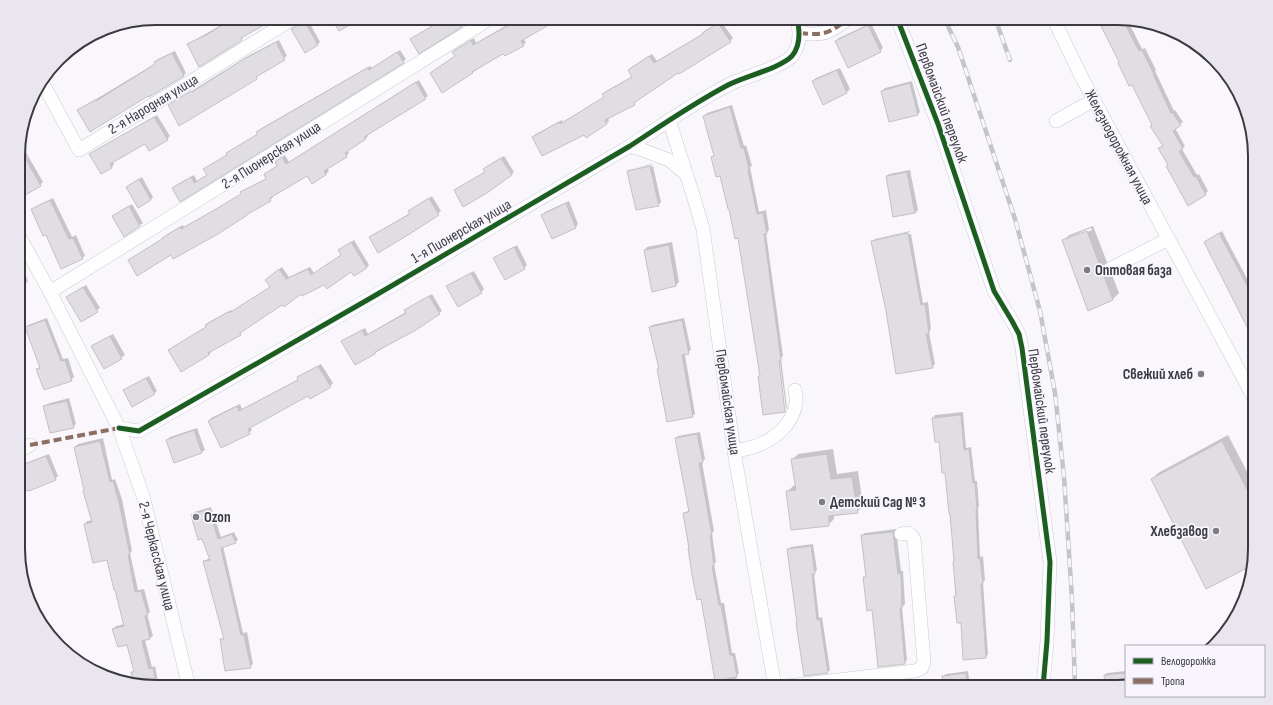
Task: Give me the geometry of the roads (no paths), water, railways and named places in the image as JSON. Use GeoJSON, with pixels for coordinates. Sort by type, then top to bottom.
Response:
{"type":"FeatureCollection","features":[{"type":"Feature","properties":{"kind":"street","name":"2-я Народная улица"},"geometry":{"type":"LineString","coordinates":[[45,87],[79,150],[283,25]]}},
{"type":"Feature","properties":{"kind":"street","name":"2-я Пионерская улица"},"geometry":{"type":"LineString","coordinates":[[50,292],[480,25]]}},
{"type":"Feature","properties":{"kind":"street"},"geometry":{"type":"LineString","coordinates":[[798,25],[800,33],[813,35],[826,33],[838,25]]}},
{"type":"Feature","properties":{"kind":"street","name":"Первомайский переулок"},"geometry":{"type":"LineString","coordinates":[[900,25],[938,124],[994,290],[1015,327],[1022,348],[1050,562],[1047,641],[1044,680]]}},
{"type":"Feature","properties":{"kind":"street","name":"Железнодорожная улица"},"geometry":{"type":"LineString","coordinates":[[1056,25],[1094,100],[1248,387]]}},
{"type":"Feature","properties":{"kind":"street","name":"1-я Пионерская улица"},"geometry":{"type":"LineString","coordinates":[[119,428],[139,431],[376,295],[630,146],[669,120],[727,85],[739,79],[776,66],[786,60],[794,52],[800,33]]}},
{"type":"Feature","properties":{"kind":"street"},"geometry":{"type":"LineString","coordinates":[[1056,121],[1094,100]]}},
{"type":"Feature","properties":{"kind":"street","name":"Первомайская улица"},"geometry":{"type":"LineString","coordinates":[[669,120],[703,229],[734,451],[774,680]]}},
{"type":"Feature","properties":{"kind":"street"},"geometry":{"type":"LineString","coordinates":[[630,146],[669,160],[686,174]]}},
{"type":"Feature","properties":{"kind":"street"},"geometry":{"type":"LineString","coordinates":[[1110,268],[1168,239]]}},
{"type":"Feature","properties":{"kind":"street","name":"2-я Черкасская улица"},"geometry":{"type":"LineString","coordinates":[[25,247],[50,292],[119,428],[143,496],[187,680]]}},
{"type":"Feature","properties":{"kind":"street"},"geometry":{"type":"LineString","coordinates":[[734,451],[753,447],[770,440],[785,428],[792,415],[796,402],[795,390]]}},
{"type":"Feature","properties":{"kind":"street"},"geometry":{"type":"LineString","coordinates":[[838,680],[915,671],[922,668],[924,662],[914,539],[908,533],[901,534]]}},
{"type":"Feature","properties":{"kind":"railway"},"geometry":{"type":"LineString","coordinates":[[947,25],[958,47],[1015,219],[1040,311],[1055,393],[1064,477],[1072,599],[1075,680]]}},
{"type":"Feature","properties":{"kind":"railway"},"geometry":{"type":"LineString","coordinates":[[998,25],[1010,60]]}},
{"type":"Feature","properties":{"kind":"place","name":"Оптовая база"},"geometry":{"type":"Point","coordinates":[1087,270]}},
{"type":"Feature","properties":{"kind":"place","name":"Свежий хлеб"},"geometry":{"type":"Point","coordinates":[1201,374]}},
{"type":"Feature","properties":{"kind":"place","name":"Детский Сад № 3"},"geometry":{"type":"Point","coordinates":[822,502]}},
{"type":"Feature","properties":{"kind":"place","name":"Ozon"},"geometry":{"type":"Point","coordinates":[196,517]}},
{"type":"Feature","properties":{"kind":"place","name":"Хлебзавод"},"geometry":{"type":"Point","coordinates":[1216,531]}}]}
